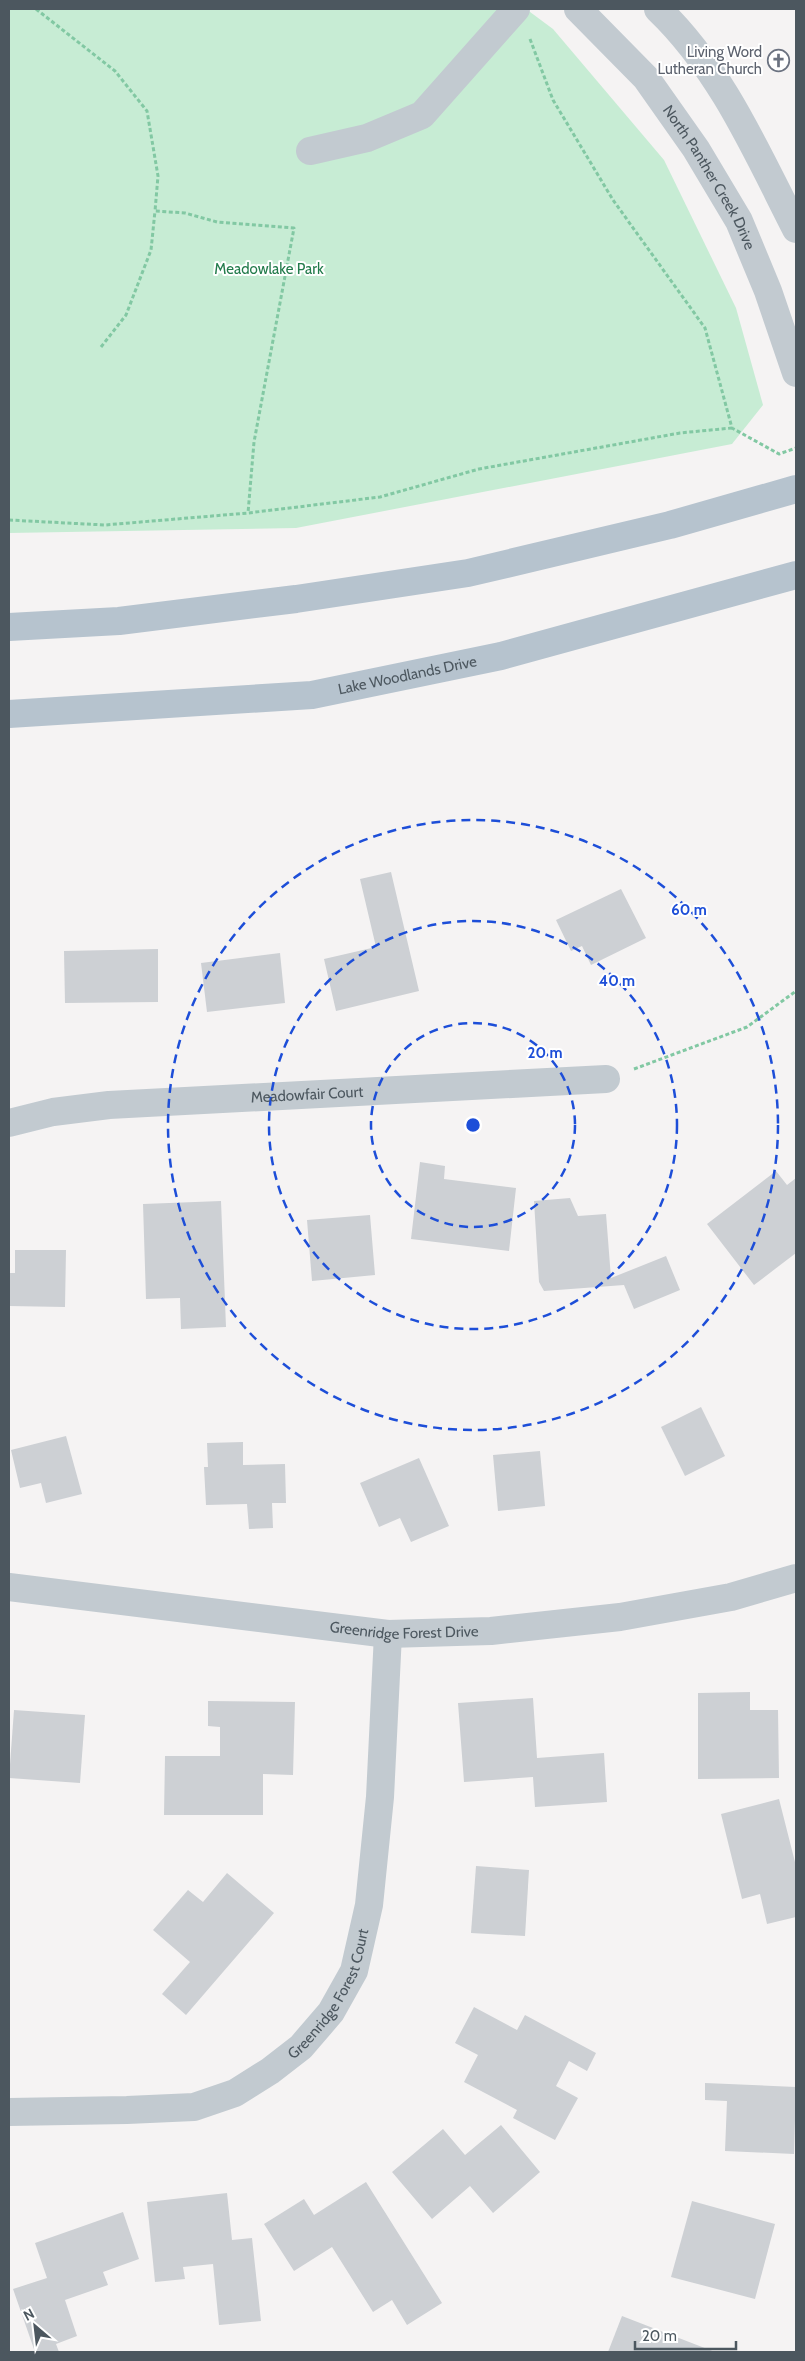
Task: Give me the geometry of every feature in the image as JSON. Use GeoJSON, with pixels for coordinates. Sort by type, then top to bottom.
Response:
{"type":"FeatureCollection","features":[{"type":"Feature","properties":{"kind":"main road"},"geometry":{"type":"LineString","coordinates":[[9,627],[119,621],[296,599],[468,573],[670,525],[796,489]]}},
{"type":"Feature","properties":{"kind":"main road","name":"Lake Woodlands Drive"},"geometry":{"type":"LineString","coordinates":[[9,714],[312,695],[502,656],[796,575]]}},
{"type":"Feature","properties":{"kind":"street","name":"North Panther Creek Drive"},"geometry":{"type":"LineString","coordinates":[[578,9],[646,78],[696,149],[739,221],[768,291],[796,373]]}},
{"type":"Feature","properties":{"kind":"street"},"geometry":{"type":"LineString","coordinates":[[658,9],[675,26],[720,86],[794,221]]}},
{"type":"Feature","properties":{"kind":"street"},"geometry":{"type":"LineString","coordinates":[[310,151],[367,138],[422,115],[512,13]]}},
{"type":"Feature","properties":{"kind":"street","name":"Meadowfair Court"},"geometry":{"type":"LineString","coordinates":[[9,1123],[53,1112],[109,1105],[606,1079]]}},
{"type":"Feature","properties":{"kind":"street","name":"Greenridge Forest Drive"},"geometry":{"type":"LineString","coordinates":[[9,1587],[388,1634],[491,1632],[620,1618],[732,1598],[796,1578]]}},
{"type":"Feature","properties":{"kind":"street","name":"Greenridge Forest Court"},"geometry":{"type":"LineString","coordinates":[[9,2112],[194,2107],[235,2094],[270,2071],[301,2047],[331,2012],[354,1971],[369,1905],[380,1797],[388,1634]]}},
{"type":"Feature","properties":{"kind":"path"},"geometry":{"type":"LineString","coordinates":[[36,9],[115,71],[147,111],[158,176],[151,250],[126,314],[101,347]]}},
{"type":"Feature","properties":{"kind":"path"},"geometry":{"type":"LineString","coordinates":[[512,13],[529,37],[553,100],[613,200],[705,328],[732,428]]}},
{"type":"Feature","properties":{"kind":"path"},"geometry":{"type":"LineString","coordinates":[[156,211],[185,213],[216,222],[294,228],[254,442],[248,513]]}},
{"type":"Feature","properties":{"kind":"path"},"geometry":{"type":"LineString","coordinates":[[9,520],[105,525],[248,513],[380,497],[479,469],[680,433],[732,428],[779,454],[796,448]]}},
{"type":"Feature","properties":{"kind":"path"},"geometry":{"type":"LineString","coordinates":[[606,1079],[747,1027],[796,991]]}},
{"type":"Feature","properties":{"kind":"green space","name":"Meadowlake Park"},"geometry":{"type":"Polygon","coordinates":[[[9,9],[526,9],[553,29],[664,160],[736,308],[763,405],[732,444],[296,528],[9,533],[9,9]]]}},
{"type":"Feature","properties":{"kind":"building"},"geometry":{"type":"Polygon","coordinates":[[[391,872],[419,991],[336,1011],[324,959],[376,947],[360,879],[391,872]]]}},
{"type":"Feature","properties":{"kind":"building"},"geometry":{"type":"Polygon","coordinates":[[[621,889],[646,938],[591,965],[582,946],[571,951],[556,920],[621,889]]]}},
{"type":"Feature","properties":{"kind":"building"},"geometry":{"type":"Polygon","coordinates":[[[158,949],[158,1002],[65,1003],[64,951],[158,949]]]}},
{"type":"Feature","properties":{"kind":"building"},"geometry":{"type":"Polygon","coordinates":[[[280,953],[285,1003],[207,1012],[201,963],[280,953]]]}},
{"type":"Feature","properties":{"kind":"building"},"geometry":{"type":"Polygon","coordinates":[[[420,1162],[445,1166],[444,1179],[516,1188],[509,1251],[411,1239],[420,1162]]]}},
{"type":"Feature","properties":{"kind":"building"},"geometry":{"type":"Polygon","coordinates":[[[776,1171],[787,1185],[796,1178],[796,1253],[754,1285],[707,1224],[776,1171]]]}},
{"type":"Feature","properties":{"kind":"building"},"geometry":{"type":"Polygon","coordinates":[[[570,1198],[578,1216],[606,1214],[611,1278],[666,1256],[680,1290],[634,1309],[624,1285],[544,1291],[539,1282],[534,1201],[570,1198]]]}},
{"type":"Feature","properties":{"kind":"building"},"geometry":{"type":"Polygon","coordinates":[[[221,1201],[226,1327],[181,1329],[180,1298],[146,1299],[143,1204],[221,1201]]]}},
{"type":"Feature","properties":{"kind":"building"},"geometry":{"type":"Polygon","coordinates":[[[370,1215],[375,1275],[312,1281],[307,1220],[370,1215]]]}},
{"type":"Feature","properties":{"kind":"building"},"geometry":{"type":"Polygon","coordinates":[[[15,1250],[66,1250],[65,1307],[9,1306],[9,1273],[15,1273],[15,1250]]]}},
{"type":"Feature","properties":{"kind":"building"},"geometry":{"type":"Polygon","coordinates":[[[701,1407],[725,1456],[685,1476],[661,1427],[701,1407]]]}},
{"type":"Feature","properties":{"kind":"building"},"geometry":{"type":"Polygon","coordinates":[[[66,1436],[82,1494],[46,1503],[41,1483],[20,1488],[11,1450],[66,1436]]]}},
{"type":"Feature","properties":{"kind":"building"},"geometry":{"type":"Polygon","coordinates":[[[243,1442],[243,1465],[285,1464],[286,1503],[272,1503],[273,1528],[249,1529],[247,1504],[206,1505],[204,1467],[208,1467],[207,1443],[243,1442]]]}},
{"type":"Feature","properties":{"kind":"building"},"geometry":{"type":"Polygon","coordinates":[[[540,1451],[545,1506],[498,1511],[493,1455],[540,1451]]]}},
{"type":"Feature","properties":{"kind":"building"},"geometry":{"type":"Polygon","coordinates":[[[419,1458],[449,1526],[411,1542],[400,1518],[379,1527],[360,1483],[419,1458]]]}},
{"type":"Feature","properties":{"kind":"building"},"geometry":{"type":"Polygon","coordinates":[[[750,1692],[750,1710],[778,1710],[779,1778],[698,1779],[698,1693],[750,1692]]]}},
{"type":"Feature","properties":{"kind":"building"},"geometry":{"type":"Polygon","coordinates":[[[533,1698],[537,1758],[604,1753],[607,1802],[535,1807],[533,1777],[464,1782],[458,1703],[533,1698]]]}},
{"type":"Feature","properties":{"kind":"building"},"geometry":{"type":"Polygon","coordinates":[[[208,1701],[295,1702],[293,1775],[263,1774],[263,1815],[164,1815],[165,1756],[220,1756],[220,1727],[208,1726],[208,1701]]]}},
{"type":"Feature","properties":{"kind":"building"},"geometry":{"type":"Polygon","coordinates":[[[14,1710],[85,1715],[80,1783],[9,1778],[14,1710]]]}},
{"type":"Feature","properties":{"kind":"building"},"geometry":{"type":"Polygon","coordinates":[[[779,1799],[796,1866],[796,1917],[767,1924],[760,1894],[742,1899],[721,1814],[779,1799]]]}},
{"type":"Feature","properties":{"kind":"building"},"geometry":{"type":"Polygon","coordinates":[[[476,1866],[529,1870],[525,1936],[471,1933],[476,1866]]]}},
{"type":"Feature","properties":{"kind":"building"},"geometry":{"type":"Polygon","coordinates":[[[227,1873],[274,1913],[186,2015],[162,1994],[190,1962],[153,1930],[188,1890],[203,1902],[227,1873]]]}},
{"type":"Feature","properties":{"kind":"building"},"geometry":{"type":"Polygon","coordinates":[[[474,2007],[517,2030],[525,2015],[596,2053],[587,2071],[569,2061],[556,2086],[578,2098],[555,2140],[513,2118],[517,2110],[464,2082],[478,2055],[455,2043],[474,2007]]]}},
{"type":"Feature","properties":{"kind":"building"},"geometry":{"type":"Polygon","coordinates":[[[705,2083],[796,2087],[794,2154],[725,2151],[727,2101],[705,2100],[705,2083]]]}},
{"type":"Feature","properties":{"kind":"building"},"geometry":{"type":"Polygon","coordinates":[[[501,2125],[540,2172],[493,2213],[470,2186],[432,2219],[392,2172],[443,2129],[465,2155],[501,2125]]]}},
{"type":"Feature","properties":{"kind":"building"},"geometry":{"type":"Polygon","coordinates":[[[366,2182],[442,2303],[407,2325],[392,2300],[373,2312],[332,2247],[294,2271],[264,2224],[304,2199],[314,2215],[366,2182]]]}},
{"type":"Feature","properties":{"kind":"building"},"geometry":{"type":"Polygon","coordinates":[[[227,2193],[232,2240],[252,2238],[261,2321],[219,2325],[213,2264],[183,2267],[185,2279],[155,2282],[147,2202],[227,2193]]]}},
{"type":"Feature","properties":{"kind":"building"},"geometry":{"type":"Polygon","coordinates":[[[692,2201],[775,2224],[755,2299],[671,2277],[692,2201]]]}},
{"type":"Feature","properties":{"kind":"building"},"geometry":{"type":"Polygon","coordinates":[[[123,2212],[139,2259],[103,2272],[108,2285],[65,2300],[77,2336],[56,2344],[59,2352],[35,2352],[13,2289],[47,2278],[35,2243],[123,2212]]]}},
{"type":"Feature","properties":{"kind":"building"},"geometry":{"type":"Polygon","coordinates":[[[622,2316],[715,2352],[608,2352],[622,2316]]]}},
{"type":"Feature","properties":{"kind":"place","name":"Living Word Lutheran Church"},"geometry":{"type":"Point","coordinates":[778,61]}}]}
